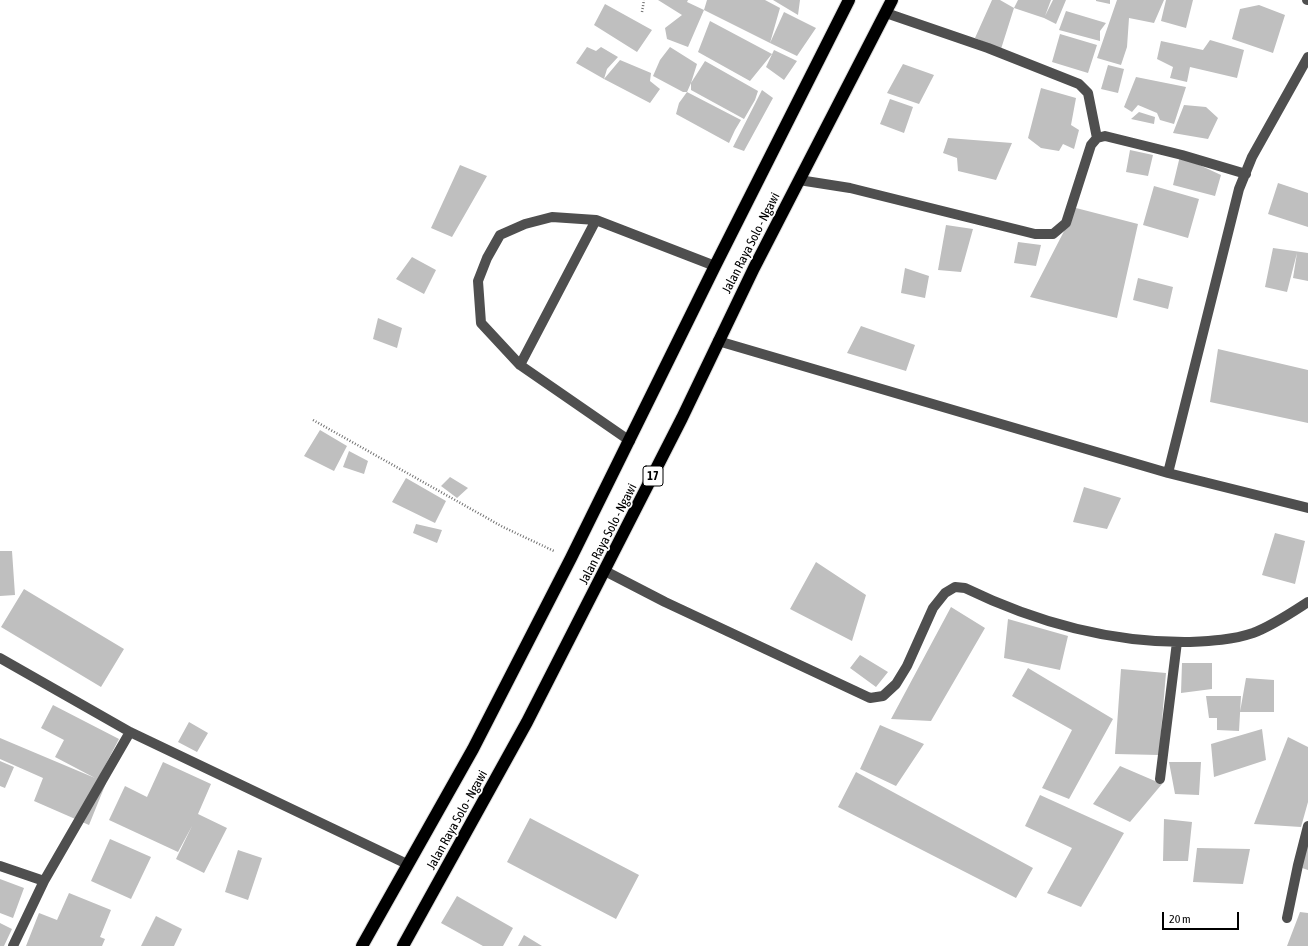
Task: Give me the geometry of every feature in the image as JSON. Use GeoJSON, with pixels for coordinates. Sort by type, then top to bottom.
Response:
{"type":"FeatureCollection","features":[{"type":"Feature","properties":{"kind":"highway","name":"Jalan Raya Solo - Ngawi"},"geometry":{"type":"LineString","coordinates":[[362,946],[473,749],[630,441],[715,266],[849,0]]}},
{"type":"Feature","properties":{"kind":"highway","name":"Jalan Raya Solo - Ngawi"},"geometry":{"type":"LineString","coordinates":[[406,945],[527,722],[605,571],[682,418],[718,341],[892,0]]}},
{"type":"Feature","properties":{"kind":"street"},"geometry":{"type":"LineString","coordinates":[[886,13],[988,48],[1079,84],[1088,93],[1097,138]]}},
{"type":"Feature","properties":{"kind":"street"},"geometry":{"type":"LineString","coordinates":[[1168,473],[1239,189],[1252,157],[1308,57]]}},
{"type":"Feature","properties":{"kind":"street"},"geometry":{"type":"LineString","coordinates":[[799,180],[850,188],[1035,234],[1053,234],[1066,223],[1091,145],[1097,138],[1105,136],[1151,147],[1246,174]]}},
{"type":"Feature","properties":{"kind":"street"},"geometry":{"type":"LineString","coordinates":[[630,441],[520,365],[481,323],[478,281],[487,258],[500,236],[525,224],[552,217],[596,220],[715,266]]}},
{"type":"Feature","properties":{"kind":"street"},"geometry":{"type":"LineString","coordinates":[[520,365],[596,220]]}},
{"type":"Feature","properties":{"kind":"street"},"geometry":{"type":"LineString","coordinates":[[718,341],[1168,473],[1308,508]]}},
{"type":"Feature","properties":{"kind":"street"},"geometry":{"type":"LineString","coordinates":[[605,571],[665,602],[870,698],[883,696],[896,684],[907,666],[933,608],[945,593],[955,587],[965,588],[1020,612],[1065,626],[1114,637],[1177,642],[1233,639],[1254,633],[1308,602]]}},
{"type":"Feature","properties":{"kind":"street"},"geometry":{"type":"LineString","coordinates":[[1160,779],[1177,642]]}},
{"type":"Feature","properties":{"kind":"street"},"geometry":{"type":"LineString","coordinates":[[0,658],[130,732],[407,864]]}},
{"type":"Feature","properties":{"kind":"street"},"geometry":{"type":"LineString","coordinates":[[13,946],[44,882],[130,732]]}},
{"type":"Feature","properties":{"kind":"street"},"geometry":{"type":"LineString","coordinates":[[1287,918],[1308,826]]}},
{"type":"Feature","properties":{"kind":"street"},"geometry":{"type":"LineString","coordinates":[[0,866],[44,882]]}},
{"type":"Feature","properties":{"kind":"path"},"geometry":{"type":"LineString","coordinates":[[642,12],[644,0]]}},
{"type":"Feature","properties":{"kind":"path"},"geometry":{"type":"LineString","coordinates":[[313,420],[503,527],[571,558]]}},
{"type":"Feature","properties":{"kind":"building"},"geometry":{"type":"Polygon","coordinates":[[[658,0],[688,0],[687,2],[704,10],[688,47],[667,39],[665,28],[682,15],[658,0]]]}},
{"type":"Feature","properties":{"kind":"building"},"geometry":{"type":"Polygon","coordinates":[[[707,0],[765,0],[780,8],[770,43],[704,10],[707,0]]]}},
{"type":"Feature","properties":{"kind":"building"},"geometry":{"type":"Polygon","coordinates":[[[773,0],[800,0],[798,15],[773,0]]]}},
{"type":"Feature","properties":{"kind":"building"},"geometry":{"type":"Polygon","coordinates":[[[992,0],[1000,0],[1014,8],[1001,49],[975,38],[992,0]]]}},
{"type":"Feature","properties":{"kind":"building"},"geometry":{"type":"Polygon","coordinates":[[[1018,0],[1051,0],[1045,16],[1053,0],[1066,0],[1056,24],[1044,18],[1014,8],[1018,0]]]}},
{"type":"Feature","properties":{"kind":"building"},"geometry":{"type":"Polygon","coordinates":[[[1110,0],[1110,4],[1096,1],[1110,0]]]}},
{"type":"Feature","properties":{"kind":"building"},"geometry":{"type":"Polygon","coordinates":[[[1117,0],[1164,0],[1154,23],[1129,18],[1127,47],[1121,65],[1097,58],[1117,0]]]}},
{"type":"Feature","properties":{"kind":"building"},"geometry":{"type":"Polygon","coordinates":[[[1166,0],[1193,0],[1186,28],[1161,21],[1166,0]]]}},
{"type":"Feature","properties":{"kind":"building"},"geometry":{"type":"Polygon","coordinates":[[[605,4],[652,30],[637,52],[594,25],[605,4]]]}},
{"type":"Feature","properties":{"kind":"building"},"geometry":{"type":"Polygon","coordinates":[[[1259,5],[1285,15],[1273,53],[1232,39],[1240,9],[1259,5]]]}},
{"type":"Feature","properties":{"kind":"building"},"geometry":{"type":"Polygon","coordinates":[[[1066,11],[1106,23],[1100,31],[1100,41],[1059,30],[1066,11]]]}},
{"type":"Feature","properties":{"kind":"building"},"geometry":{"type":"Polygon","coordinates":[[[784,12],[816,28],[797,56],[770,43],[784,12]]]}},
{"type":"Feature","properties":{"kind":"building"},"geometry":{"type":"Polygon","coordinates":[[[710,21],[772,54],[750,81],[698,52],[710,21]]]}},
{"type":"Feature","properties":{"kind":"building"},"geometry":{"type":"Polygon","coordinates":[[[1060,34],[1097,45],[1088,73],[1052,62],[1060,34]]]}},
{"type":"Feature","properties":{"kind":"building"},"geometry":{"type":"Polygon","coordinates":[[[1210,40],[1244,50],[1237,78],[1190,67],[1187,82],[1170,78],[1173,67],[1157,59],[1161,41],[1203,50],[1210,40]]]}},
{"type":"Feature","properties":{"kind":"building"},"geometry":{"type":"Polygon","coordinates":[[[587,47],[596,51],[601,47],[618,57],[607,69],[604,79],[576,63],[587,47]]]}},
{"type":"Feature","properties":{"kind":"building"},"geometry":{"type":"Polygon","coordinates":[[[670,47],[697,64],[687,92],[683,92],[653,76],[660,60],[670,47]]]}},
{"type":"Feature","properties":{"kind":"building"},"geometry":{"type":"Polygon","coordinates":[[[774,50],[797,61],[784,80],[766,67],[774,50]]]}},
{"type":"Feature","properties":{"kind":"building"},"geometry":{"type":"Polygon","coordinates":[[[620,60],[651,73],[650,81],[660,89],[650,103],[604,79],[620,60]]]}},
{"type":"Feature","properties":{"kind":"building"},"geometry":{"type":"Polygon","coordinates":[[[705,61],[758,91],[755,100],[744,119],[691,90],[691,83],[705,61]]]}},
{"type":"Feature","properties":{"kind":"building"},"geometry":{"type":"Polygon","coordinates":[[[903,64],[934,75],[919,104],[887,93],[903,64]]]}},
{"type":"Feature","properties":{"kind":"building"},"geometry":{"type":"Polygon","coordinates":[[[1108,65],[1124,69],[1118,93],[1101,89],[1108,65]]]}},
{"type":"Feature","properties":{"kind":"building"},"geometry":{"type":"Polygon","coordinates":[[[1136,77],[1186,87],[1174,124],[1160,120],[1157,113],[1138,105],[1132,112],[1124,107],[1136,77]]]}},
{"type":"Feature","properties":{"kind":"building"},"geometry":{"type":"Polygon","coordinates":[[[1041,88],[1076,98],[1071,125],[1079,130],[1074,149],[1063,144],[1059,151],[1041,148],[1028,138],[1041,88]]]}},
{"type":"Feature","properties":{"kind":"building"},"geometry":{"type":"Polygon","coordinates":[[[762,90],[773,98],[744,151],[733,147],[762,90]]]}},
{"type":"Feature","properties":{"kind":"building"},"geometry":{"type":"Polygon","coordinates":[[[687,92],[741,120],[729,143],[676,114],[679,103],[687,92]]]}},
{"type":"Feature","properties":{"kind":"building"},"geometry":{"type":"Polygon","coordinates":[[[890,99],[913,107],[904,133],[880,124],[890,99]]]}},
{"type":"Feature","properties":{"kind":"building"},"geometry":{"type":"Polygon","coordinates":[[[1184,105],[1206,107],[1218,118],[1208,139],[1173,133],[1184,105]]]}},
{"type":"Feature","properties":{"kind":"building"},"geometry":{"type":"Polygon","coordinates":[[[1139,112],[1155,117],[1154,124],[1131,119],[1139,112]]]}},
{"type":"Feature","properties":{"kind":"building"},"geometry":{"type":"Polygon","coordinates":[[[948,138],[1012,143],[996,180],[958,171],[957,158],[943,153],[948,138]]]}},
{"type":"Feature","properties":{"kind":"building"},"geometry":{"type":"Polygon","coordinates":[[[1130,150],[1153,155],[1148,176],[1126,172],[1130,150]]]}},
{"type":"Feature","properties":{"kind":"building"},"geometry":{"type":"Polygon","coordinates":[[[1180,156],[1221,175],[1215,196],[1173,185],[1180,156]]]}},
{"type":"Feature","properties":{"kind":"building"},"geometry":{"type":"Polygon","coordinates":[[[460,165],[487,176],[452,237],[431,228],[460,165]]]}},
{"type":"Feature","properties":{"kind":"building"},"geometry":{"type":"Polygon","coordinates":[[[1278,183],[1308,193],[1308,227],[1268,214],[1278,183]]]}},
{"type":"Feature","properties":{"kind":"building"},"geometry":{"type":"Polygon","coordinates":[[[1154,186],[1199,199],[1188,238],[1143,225],[1154,186]]]}},
{"type":"Feature","properties":{"kind":"building"},"geometry":{"type":"Polygon","coordinates":[[[1076,208],[1138,224],[1117,318],[1030,297],[1076,208]]]}},
{"type":"Feature","properties":{"kind":"building"},"geometry":{"type":"Polygon","coordinates":[[[946,225],[973,229],[961,272],[938,270],[946,225]]]}},
{"type":"Feature","properties":{"kind":"building"},"geometry":{"type":"Polygon","coordinates":[[[1018,242],[1041,245],[1036,266],[1014,263],[1018,242]]]}},
{"type":"Feature","properties":{"kind":"building"},"geometry":{"type":"Polygon","coordinates":[[[1273,248],[1308,253],[1308,281],[1293,278],[1297,253],[1287,292],[1265,287],[1273,248]]]}},
{"type":"Feature","properties":{"kind":"building"},"geometry":{"type":"Polygon","coordinates":[[[412,257],[436,270],[424,294],[396,279],[412,257]]]}},
{"type":"Feature","properties":{"kind":"building"},"geometry":{"type":"Polygon","coordinates":[[[905,268],[929,276],[925,298],[901,293],[905,268]]]}},
{"type":"Feature","properties":{"kind":"building"},"geometry":{"type":"Polygon","coordinates":[[[1138,278],[1173,287],[1168,309],[1133,300],[1138,278]]]}},
{"type":"Feature","properties":{"kind":"building"},"geometry":{"type":"Polygon","coordinates":[[[378,318],[402,328],[397,348],[373,339],[378,318]]]}},
{"type":"Feature","properties":{"kind":"building"},"geometry":{"type":"Polygon","coordinates":[[[861,326],[915,345],[906,371],[847,353],[861,326]]]}},
{"type":"Feature","properties":{"kind":"building"},"geometry":{"type":"Polygon","coordinates":[[[1218,349],[1308,370],[1308,423],[1210,402],[1218,349]]]}},
{"type":"Feature","properties":{"kind":"building"},"geometry":{"type":"Polygon","coordinates":[[[320,430],[347,446],[334,471],[304,456],[320,430]]]}},
{"type":"Feature","properties":{"kind":"building"},"geometry":{"type":"Polygon","coordinates":[[[349,451],[368,461],[364,474],[343,467],[349,451]]]}},
{"type":"Feature","properties":{"kind":"building"},"geometry":{"type":"Polygon","coordinates":[[[450,477],[468,488],[457,498],[441,486],[450,477]]]}},
{"type":"Feature","properties":{"kind":"building"},"geometry":{"type":"Polygon","coordinates":[[[406,478],[446,501],[435,523],[392,502],[406,478]]]}},
{"type":"Feature","properties":{"kind":"building"},"geometry":{"type":"Polygon","coordinates":[[[1084,487],[1121,498],[1107,529],[1073,522],[1084,487]]]}},
{"type":"Feature","properties":{"kind":"building"},"geometry":{"type":"Polygon","coordinates":[[[416,524],[442,530],[437,543],[413,533],[416,524]]]}},
{"type":"Feature","properties":{"kind":"building"},"geometry":{"type":"Polygon","coordinates":[[[1275,533],[1305,541],[1295,584],[1262,575],[1275,533]]]}},
{"type":"Feature","properties":{"kind":"building"},"geometry":{"type":"Polygon","coordinates":[[[0,551],[12,551],[15,595],[0,596],[0,551]]]}},
{"type":"Feature","properties":{"kind":"building"},"geometry":{"type":"Polygon","coordinates":[[[816,562],[866,595],[852,641],[790,609],[816,562]]]}},
{"type":"Feature","properties":{"kind":"building"},"geometry":{"type":"Polygon","coordinates":[[[24,589],[124,649],[101,687],[1,627],[24,589]]]}},
{"type":"Feature","properties":{"kind":"building"},"geometry":{"type":"Polygon","coordinates":[[[951,607],[985,628],[931,721],[891,719],[951,607]]]}},
{"type":"Feature","properties":{"kind":"building"},"geometry":{"type":"Polygon","coordinates":[[[1008,619],[1068,636],[1060,670],[1004,658],[1008,619]]]}},
{"type":"Feature","properties":{"kind":"building"},"geometry":{"type":"Polygon","coordinates":[[[860,655],[888,672],[876,687],[850,668],[860,655]]]}},
{"type":"Feature","properties":{"kind":"building"},"geometry":{"type":"Polygon","coordinates":[[[1182,663],[1212,663],[1212,689],[1181,693],[1182,663]]]}},
{"type":"Feature","properties":{"kind":"building"},"geometry":{"type":"Polygon","coordinates":[[[1028,668],[1113,719],[1069,799],[1042,788],[1072,730],[1012,696],[1028,668]]]}},
{"type":"Feature","properties":{"kind":"building"},"geometry":{"type":"Polygon","coordinates":[[[1121,669],[1166,673],[1159,755],[1115,754],[1121,669]]]}},
{"type":"Feature","properties":{"kind":"building"},"geometry":{"type":"Polygon","coordinates":[[[1246,678],[1274,680],[1274,712],[1240,712],[1246,678]]]}},
{"type":"Feature","properties":{"kind":"building"},"geometry":{"type":"Polygon","coordinates":[[[1206,696],[1241,696],[1239,731],[1217,730],[1217,718],[1209,718],[1206,696]]]}},
{"type":"Feature","properties":{"kind":"building"},"geometry":{"type":"Polygon","coordinates":[[[53,705],[119,739],[98,779],[106,783],[89,825],[34,801],[43,778],[0,759],[0,738],[95,778],[55,757],[64,740],[41,728],[53,705]]]}},
{"type":"Feature","properties":{"kind":"building"},"geometry":{"type":"Polygon","coordinates":[[[189,722],[208,733],[197,752],[178,742],[189,722]]]}},
{"type":"Feature","properties":{"kind":"building"},"geometry":{"type":"Polygon","coordinates":[[[880,725],[924,744],[896,786],[860,769],[880,725]]]}},
{"type":"Feature","properties":{"kind":"building"},"geometry":{"type":"Polygon","coordinates":[[[1262,729],[1266,760],[1214,777],[1211,744],[1262,729]]]}},
{"type":"Feature","properties":{"kind":"building"},"geometry":{"type":"Polygon","coordinates":[[[1288,737],[1308,747],[1308,802],[1301,827],[1254,824],[1288,737]]]}},
{"type":"Feature","properties":{"kind":"building"},"geometry":{"type":"Polygon","coordinates":[[[0,761],[14,767],[5,788],[0,786],[0,761]]]}},
{"type":"Feature","properties":{"kind":"building"},"geometry":{"type":"Polygon","coordinates":[[[163,762],[211,784],[198,814],[227,828],[204,873],[176,859],[192,826],[178,852],[109,820],[125,786],[147,797],[163,762]]]}},
{"type":"Feature","properties":{"kind":"building"},"geometry":{"type":"Polygon","coordinates":[[[1169,762],[1201,762],[1199,795],[1175,794],[1169,762]]]}},
{"type":"Feature","properties":{"kind":"building"},"geometry":{"type":"Polygon","coordinates":[[[1120,766],[1162,784],[1130,822],[1093,804],[1120,766]]]}},
{"type":"Feature","properties":{"kind":"building"},"geometry":{"type":"Polygon","coordinates":[[[856,772],[1033,868],[1016,898],[838,807],[856,772]]]}},
{"type":"Feature","properties":{"kind":"building"},"geometry":{"type":"Polygon","coordinates":[[[1040,795],[1124,833],[1081,907],[1047,893],[1072,848],[1025,826],[1040,795]]]}},
{"type":"Feature","properties":{"kind":"building"},"geometry":{"type":"Polygon","coordinates":[[[530,818],[639,875],[616,919],[507,862],[530,818]]]}},
{"type":"Feature","properties":{"kind":"building"},"geometry":{"type":"Polygon","coordinates":[[[1164,819],[1192,822],[1188,861],[1163,861],[1164,819]]]}},
{"type":"Feature","properties":{"kind":"building"},"geometry":{"type":"Polygon","coordinates":[[[1308,831],[1308,870],[1299,867],[1308,831]]]}},
{"type":"Feature","properties":{"kind":"building"},"geometry":{"type":"Polygon","coordinates":[[[110,839],[151,857],[131,899],[91,881],[110,839]]]}},
{"type":"Feature","properties":{"kind":"building"},"geometry":{"type":"Polygon","coordinates":[[[1197,848],[1250,849],[1243,884],[1193,882],[1197,848]]]}},
{"type":"Feature","properties":{"kind":"building"},"geometry":{"type":"Polygon","coordinates":[[[238,850],[262,858],[248,900],[225,892],[238,850]]]}},
{"type":"Feature","properties":{"kind":"building"},"geometry":{"type":"Polygon","coordinates":[[[0,879],[24,888],[13,918],[0,913],[0,879]]]}},
{"type":"Feature","properties":{"kind":"building"},"geometry":{"type":"Polygon","coordinates":[[[69,893],[111,910],[100,937],[105,939],[102,946],[26,946],[39,913],[57,920],[69,893]]]}},
{"type":"Feature","properties":{"kind":"building"},"geometry":{"type":"Polygon","coordinates":[[[457,896],[513,928],[503,946],[483,946],[441,923],[457,896]]]}},
{"type":"Feature","properties":{"kind":"building"},"geometry":{"type":"Polygon","coordinates":[[[1300,912],[1308,913],[1308,946],[1287,946],[1300,912]]]}},
{"type":"Feature","properties":{"kind":"building"},"geometry":{"type":"Polygon","coordinates":[[[156,916],[182,929],[174,946],[141,946],[156,916]]]}},
{"type":"Feature","properties":{"kind":"building"},"geometry":{"type":"Polygon","coordinates":[[[0,923],[12,929],[4,946],[0,946],[0,923]]]}},
{"type":"Feature","properties":{"kind":"building"},"geometry":{"type":"Polygon","coordinates":[[[524,935],[542,946],[518,946],[524,935]]]}}]}
